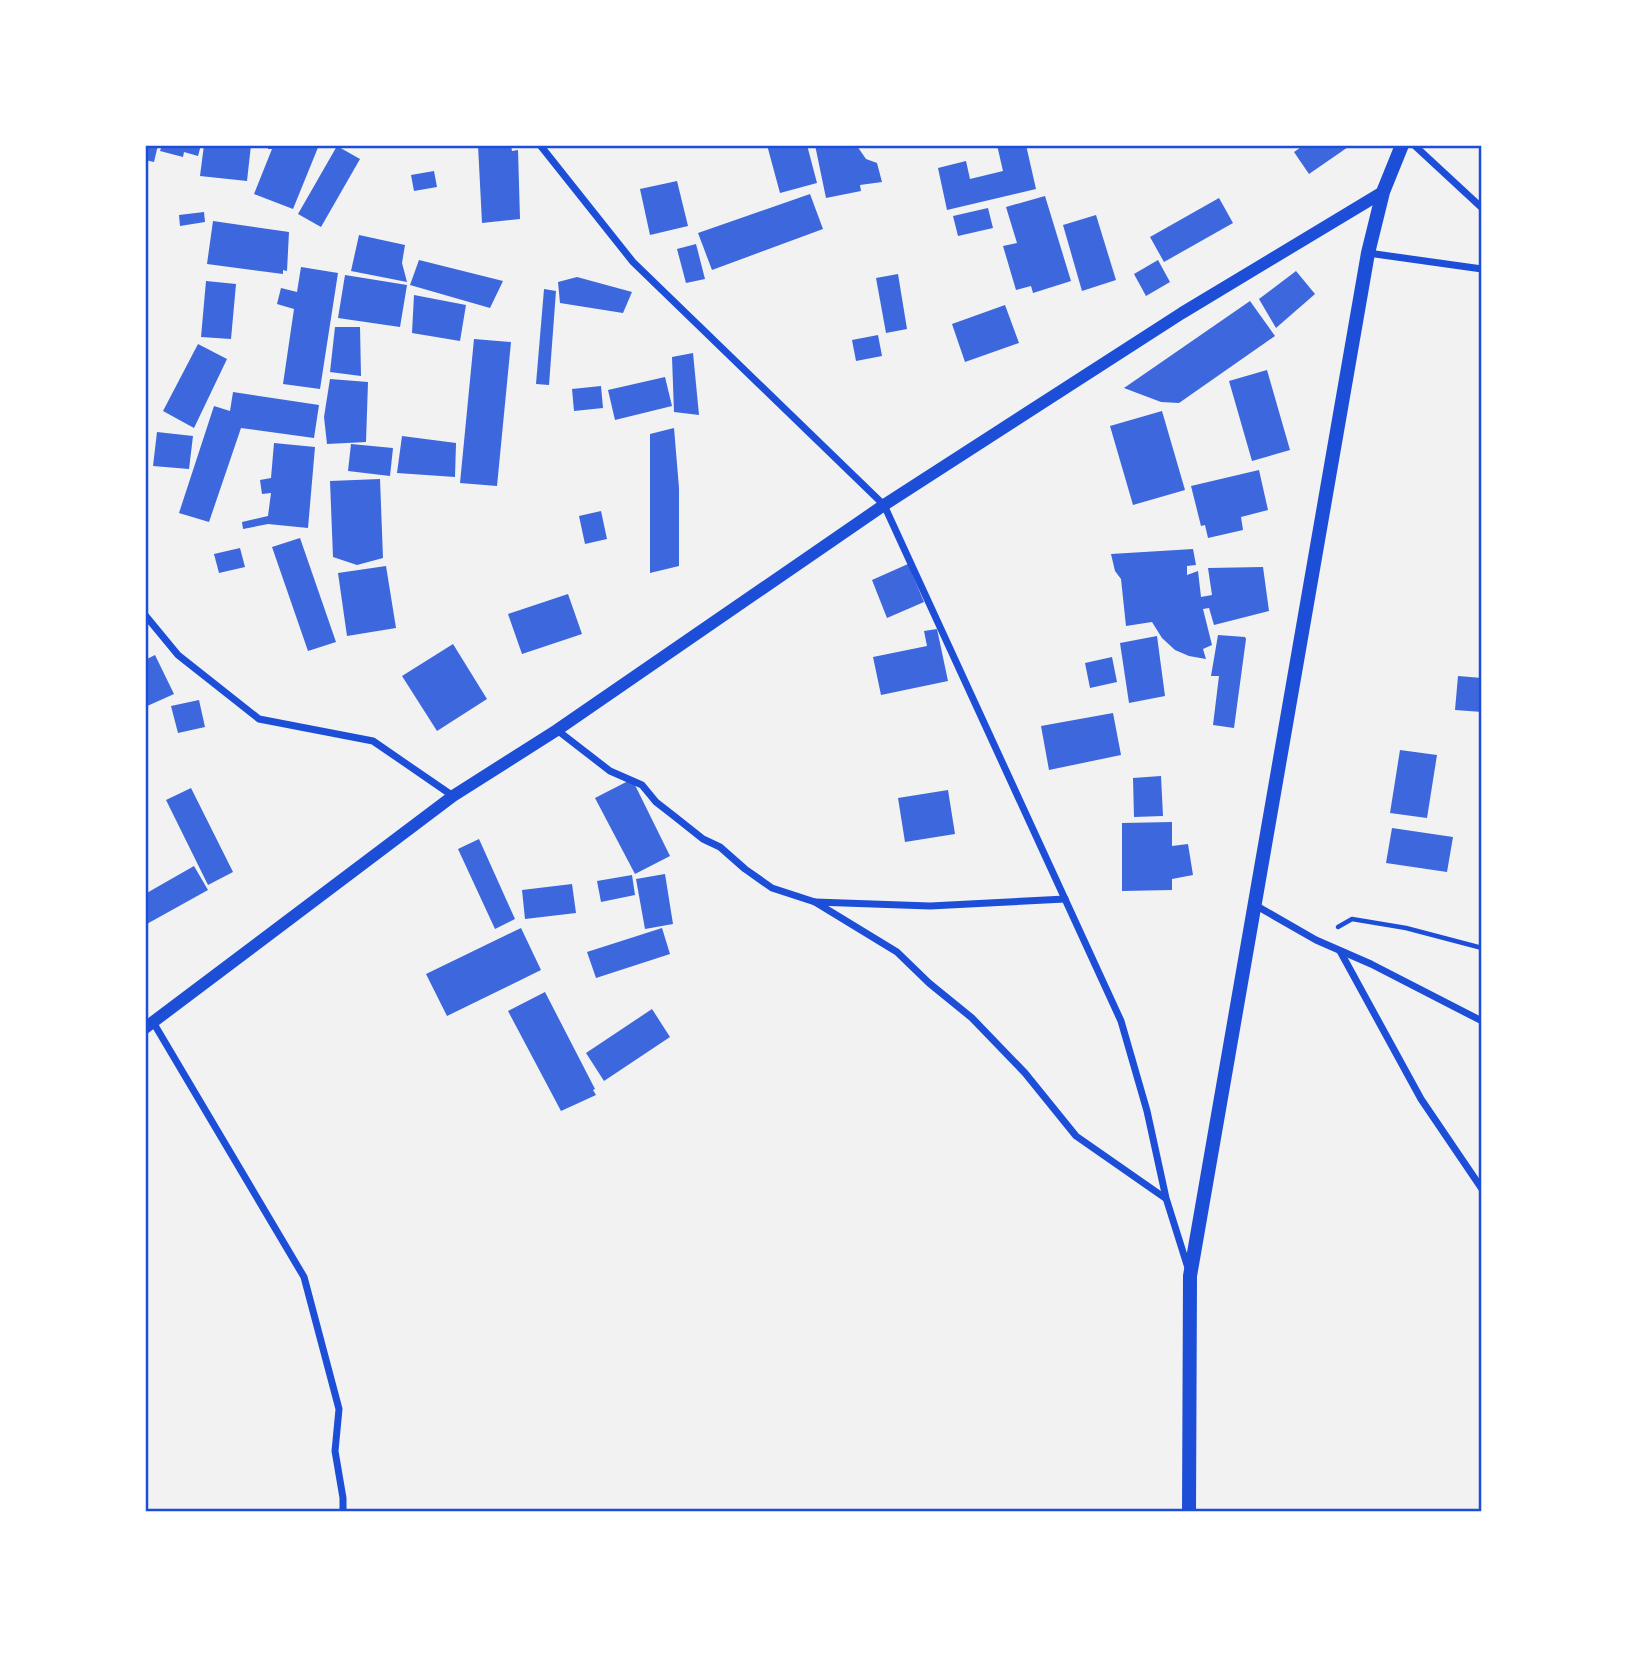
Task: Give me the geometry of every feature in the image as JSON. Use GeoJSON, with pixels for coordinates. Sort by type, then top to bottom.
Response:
{"type":"FeatureCollection","features":[{"type":"Feature","properties":{"kind":"main road"},"geometry":{"type":"LineString","coordinates":[[1189,1512],[1190,1276],[1368,253],[1383,192],[1402,145]]}},
{"type":"Feature","properties":{"kind":"street"},"geometry":{"type":"LineString","coordinates":[[540,145],[633,262],[884,505],[1121,1021],[1147,1111],[1166,1198],[1190,1276]]}},
{"type":"Feature","properties":{"kind":"street"},"geometry":{"type":"LineString","coordinates":[[1414,145],[1482,208]]}},
{"type":"Feature","properties":{"kind":"street"},"geometry":{"type":"LineString","coordinates":[[343,1512],[335,1451],[339,1409],[304,1277],[149,1025],[453,796],[557,730],[884,505],[1182,313],[1383,192]]}},
{"type":"Feature","properties":{"kind":"street"},"geometry":{"type":"LineString","coordinates":[[1368,253],[1482,269]]}},
{"type":"Feature","properties":{"kind":"street"},"geometry":{"type":"LineString","coordinates":[[145,615],[178,655],[259,719],[373,741],[453,796]]}},
{"type":"Feature","properties":{"kind":"street"},"geometry":{"type":"LineString","coordinates":[[557,730],[610,771],[642,785],[656,802],[772,888],[815,902],[897,952],[929,983],[972,1018],[1025,1073],[1076,1136],[1166,1198]]}},
{"type":"Feature","properties":{"kind":"street"},"geometry":{"type":"LineString","coordinates":[[815,902],[930,906],[1065,899]]}},
{"type":"Feature","properties":{"kind":"street"},"geometry":{"type":"LineString","coordinates":[[1254,905],[1316,940],[1371,964],[1482,1021]]}},
{"type":"Feature","properties":{"kind":"street"},"geometry":{"type":"LineString","coordinates":[[1340,951],[1421,1099],[1482,1189]]}},
{"type":"Feature","properties":{"kind":"path"},"geometry":{"type":"LineString","coordinates":[[1316,940],[1352,919],[1406,928],[1482,948]]}},
{"type":"Feature","properties":{"kind":"building"},"geometry":{"type":"Polygon","coordinates":[[[145,145],[158,145],[154,162],[145,160],[145,145]]]}},
{"type":"Feature","properties":{"kind":"building"},"geometry":{"type":"Polygon","coordinates":[[[162,145],[201,145],[198,156],[184,152],[183,157],[160,151],[162,145]]]}},
{"type":"Feature","properties":{"kind":"building"},"geometry":{"type":"Polygon","coordinates":[[[204,145],[251,145],[247,181],[200,176],[204,145]]]}},
{"type":"Feature","properties":{"kind":"building"},"geometry":{"type":"Polygon","coordinates":[[[268,145],[319,145],[293,209],[254,194],[272,149],[268,149],[268,145]]]}},
{"type":"Feature","properties":{"kind":"building"},"geometry":{"type":"Polygon","coordinates":[[[478,145],[511,145],[512,151],[518,150],[520,219],[482,223],[478,145]]]}},
{"type":"Feature","properties":{"kind":"building"},"geometry":{"type":"Polygon","coordinates":[[[767,145],[807,145],[817,183],[780,193],[767,145]]]}},
{"type":"Feature","properties":{"kind":"building"},"geometry":{"type":"Polygon","coordinates":[[[815,145],[857,146],[866,159],[877,163],[882,182],[860,185],[861,191],[826,198],[815,145]]]}},
{"type":"Feature","properties":{"kind":"building"},"geometry":{"type":"Polygon","coordinates":[[[997,145],[1026,145],[1036,189],[947,210],[938,168],[966,161],[970,179],[1003,171],[997,145]]]}},
{"type":"Feature","properties":{"kind":"building"},"geometry":{"type":"Polygon","coordinates":[[[1304,145],[1351,145],[1309,174],[1294,152],[1304,145]]]}},
{"type":"Feature","properties":{"kind":"building"},"geometry":{"type":"Polygon","coordinates":[[[337,146],[360,159],[321,227],[298,214],[337,146]]]}},
{"type":"Feature","properties":{"kind":"building"},"geometry":{"type":"Polygon","coordinates":[[[434,171],[437,187],[414,191],[411,175],[434,171]]]}},
{"type":"Feature","properties":{"kind":"building"},"geometry":{"type":"Polygon","coordinates":[[[677,181],[688,226],[650,235],[640,189],[677,181]]]}},
{"type":"Feature","properties":{"kind":"building"},"geometry":{"type":"Polygon","coordinates":[[[810,194],[823,229],[712,270],[698,233],[810,194]]]}},
{"type":"Feature","properties":{"kind":"building"},"geometry":{"type":"Polygon","coordinates":[[[1045,196],[1071,281],[1033,293],[1031,286],[1016,290],[1003,246],[1017,243],[1006,207],[1045,196]]]}},
{"type":"Feature","properties":{"kind":"building"},"geometry":{"type":"Polygon","coordinates":[[[1219,198],[1233,223],[1164,262],[1150,237],[1219,198]]]}},
{"type":"Feature","properties":{"kind":"building"},"geometry":{"type":"Polygon","coordinates":[[[988,208],[993,228],[958,236],[953,216],[988,208]]]}},
{"type":"Feature","properties":{"kind":"building"},"geometry":{"type":"Polygon","coordinates":[[[204,212],[205,222],[180,226],[179,215],[204,212]]]}},
{"type":"Feature","properties":{"kind":"building"},"geometry":{"type":"Polygon","coordinates":[[[1096,215],[1116,280],[1082,291],[1063,225],[1096,215]]]}},
{"type":"Feature","properties":{"kind":"building"},"geometry":{"type":"Polygon","coordinates":[[[213,221],[289,232],[287,271],[283,270],[283,274],[207,264],[213,221]]]}},
{"type":"Feature","properties":{"kind":"building"},"geometry":{"type":"Polygon","coordinates":[[[359,235],[405,245],[402,263],[407,282],[351,271],[359,235]]]}},
{"type":"Feature","properties":{"kind":"building"},"geometry":{"type":"Polygon","coordinates":[[[696,244],[705,279],[686,283],[677,249],[696,244]]]}},
{"type":"Feature","properties":{"kind":"building"},"geometry":{"type":"Polygon","coordinates":[[[419,260],[503,281],[490,308],[410,285],[419,260]]]}},
{"type":"Feature","properties":{"kind":"building"},"geometry":{"type":"Polygon","coordinates":[[[1158,260],[1170,282],[1146,296],[1134,274],[1158,260]]]}},
{"type":"Feature","properties":{"kind":"building"},"geometry":{"type":"Polygon","coordinates":[[[301,267],[338,273],[320,389],[283,384],[294,309],[277,304],[281,288],[297,292],[301,267]]]}},
{"type":"Feature","properties":{"kind":"building"},"geometry":{"type":"Polygon","coordinates":[[[1296,271],[1315,294],[1276,328],[1259,299],[1296,271]]]}},
{"type":"Feature","properties":{"kind":"building"},"geometry":{"type":"Polygon","coordinates":[[[898,274],[907,329],[886,333],[876,278],[898,274]]]}},
{"type":"Feature","properties":{"kind":"building"},"geometry":{"type":"Polygon","coordinates":[[[345,275],[407,285],[400,327],[338,318],[345,275]]]}},
{"type":"Feature","properties":{"kind":"building"},"geometry":{"type":"Polygon","coordinates":[[[577,277],[632,292],[623,313],[560,303],[558,282],[577,277]]]}},
{"type":"Feature","properties":{"kind":"building"},"geometry":{"type":"Polygon","coordinates":[[[206,281],[236,284],[231,339],[201,337],[206,281]]]}},
{"type":"Feature","properties":{"kind":"building"},"geometry":{"type":"Polygon","coordinates":[[[544,289],[556,291],[549,385],[536,384],[544,289]]]}},
{"type":"Feature","properties":{"kind":"building"},"geometry":{"type":"Polygon","coordinates":[[[414,295],[466,305],[460,341],[412,333],[414,295]]]}},
{"type":"Feature","properties":{"kind":"building"},"geometry":{"type":"Polygon","coordinates":[[[1250,301],[1275,336],[1179,403],[1161,402],[1124,388],[1250,301]]]}},
{"type":"Feature","properties":{"kind":"building"},"geometry":{"type":"Polygon","coordinates":[[[1005,305],[1019,343],[965,362],[952,324],[1005,305]]]}},
{"type":"Feature","properties":{"kind":"building"},"geometry":{"type":"Polygon","coordinates":[[[335,327],[360,327],[361,376],[330,372],[335,327]]]}},
{"type":"Feature","properties":{"kind":"building"},"geometry":{"type":"Polygon","coordinates":[[[878,335],[882,356],[856,361],[852,340],[878,335]]]}},
{"type":"Feature","properties":{"kind":"building"},"geometry":{"type":"Polygon","coordinates":[[[474,339],[511,342],[497,486],[460,483],[474,339]]]}},
{"type":"Feature","properties":{"kind":"building"},"geometry":{"type":"Polygon","coordinates":[[[198,344],[227,359],[194,428],[163,411],[198,344]]]}},
{"type":"Feature","properties":{"kind":"building"},"geometry":{"type":"Polygon","coordinates":[[[693,353],[699,415],[674,412],[672,357],[693,353]]]}},
{"type":"Feature","properties":{"kind":"building"},"geometry":{"type":"Polygon","coordinates":[[[1267,370],[1290,450],[1252,461],[1229,381],[1267,370]]]}},
{"type":"Feature","properties":{"kind":"building"},"geometry":{"type":"Polygon","coordinates":[[[665,377],[672,406],[615,420],[608,390],[665,377]]]}},
{"type":"Feature","properties":{"kind":"building"},"geometry":{"type":"Polygon","coordinates":[[[330,379],[368,382],[366,442],[327,444],[324,417],[330,379]]]}},
{"type":"Feature","properties":{"kind":"building"},"geometry":{"type":"Polygon","coordinates":[[[601,386],[603,408],[574,411],[572,389],[601,386]]]}},
{"type":"Feature","properties":{"kind":"building"},"geometry":{"type":"Polygon","coordinates":[[[233,392],[319,405],[314,438],[241,428],[209,522],[179,513],[214,406],[230,411],[233,392]]]}},
{"type":"Feature","properties":{"kind":"building"},"geometry":{"type":"Polygon","coordinates":[[[1162,411],[1185,490],[1133,505],[1110,426],[1162,411]]]}},
{"type":"Feature","properties":{"kind":"building"},"geometry":{"type":"Polygon","coordinates":[[[674,428],[679,488],[679,566],[650,573],[650,434],[674,428]]]}},
{"type":"Feature","properties":{"kind":"building"},"geometry":{"type":"Polygon","coordinates":[[[157,432],[193,436],[189,469],[153,466],[157,432]]]}},
{"type":"Feature","properties":{"kind":"building"},"geometry":{"type":"Polygon","coordinates":[[[402,436],[456,443],[455,477],[397,473],[402,436]]]}},
{"type":"Feature","properties":{"kind":"building"},"geometry":{"type":"Polygon","coordinates":[[[274,443],[315,447],[308,528],[268,524],[243,529],[242,522],[268,516],[271,493],[262,494],[260,480],[271,478],[274,443]]]}},
{"type":"Feature","properties":{"kind":"building"},"geometry":{"type":"Polygon","coordinates":[[[351,444],[393,448],[390,476],[348,471],[351,444]]]}},
{"type":"Feature","properties":{"kind":"building"},"geometry":{"type":"Polygon","coordinates":[[[1259,470],[1268,510],[1241,517],[1243,530],[1208,538],[1205,525],[1201,526],[1191,486],[1259,470]]]}},
{"type":"Feature","properties":{"kind":"building"},"geometry":{"type":"Polygon","coordinates":[[[380,479],[383,558],[357,565],[333,557],[330,481],[380,479]]]}},
{"type":"Feature","properties":{"kind":"building"},"geometry":{"type":"Polygon","coordinates":[[[601,511],[607,539],[585,544],[579,516],[601,511]]]}},
{"type":"Feature","properties":{"kind":"building"},"geometry":{"type":"Polygon","coordinates":[[[300,538],[336,642],[308,651],[272,547],[300,538]]]}},
{"type":"Feature","properties":{"kind":"building"},"geometry":{"type":"Polygon","coordinates":[[[240,548],[245,567],[219,573],[214,554],[240,548]]]}},
{"type":"Feature","properties":{"kind":"building"},"geometry":{"type":"Polygon","coordinates":[[[1193,549],[1196,565],[1187,566],[1187,575],[1198,571],[1201,597],[1212,595],[1208,568],[1263,567],[1269,611],[1214,625],[1209,608],[1203,609],[1212,645],[1203,649],[1206,659],[1175,650],[1162,638],[1152,622],[1126,626],[1121,579],[1115,571],[1111,554],[1193,549]]]}},
{"type":"Feature","properties":{"kind":"building"},"geometry":{"type":"Polygon","coordinates":[[[908,564],[924,602],[887,618],[872,580],[908,564]]]}},
{"type":"Feature","properties":{"kind":"building"},"geometry":{"type":"Polygon","coordinates":[[[386,566],[396,628],[347,636],[338,573],[386,566]]]}},
{"type":"Feature","properties":{"kind":"building"},"geometry":{"type":"Polygon","coordinates":[[[568,594],[582,634],[522,654],[508,614],[568,594]]]}},
{"type":"Feature","properties":{"kind":"building"},"geometry":{"type":"Polygon","coordinates":[[[937,629],[948,681],[881,695],[873,657],[927,646],[924,631],[937,629]]]}},
{"type":"Feature","properties":{"kind":"building"},"geometry":{"type":"Polygon","coordinates":[[[1218,635],[1246,639],[1234,728],[1213,725],[1219,676],[1211,676],[1218,635]]]}},
{"type":"Feature","properties":{"kind":"building"},"geometry":{"type":"Polygon","coordinates":[[[1157,636],[1165,696],[1129,703],[1120,643],[1157,636]]]}},
{"type":"Feature","properties":{"kind":"building"},"geometry":{"type":"Polygon","coordinates":[[[453,644],[487,699],[437,731],[402,676],[453,644]]]}},
{"type":"Feature","properties":{"kind":"building"},"geometry":{"type":"Polygon","coordinates":[[[155,655],[174,694],[145,707],[145,660],[155,655]]]}},
{"type":"Feature","properties":{"kind":"building"},"geometry":{"type":"Polygon","coordinates":[[[1112,657],[1117,682],[1090,688],[1085,663],[1112,657]]]}},
{"type":"Feature","properties":{"kind":"building"},"geometry":{"type":"Polygon","coordinates":[[[1458,676],[1482,678],[1482,712],[1455,710],[1458,676]]]}},
{"type":"Feature","properties":{"kind":"building"},"geometry":{"type":"Polygon","coordinates":[[[199,700],[205,727],[178,733],[171,706],[199,700]]]}},
{"type":"Feature","properties":{"kind":"building"},"geometry":{"type":"Polygon","coordinates":[[[1113,713],[1121,755],[1049,770],[1041,726],[1113,713]]]}},
{"type":"Feature","properties":{"kind":"building"},"geometry":{"type":"Polygon","coordinates":[[[1400,750],[1437,755],[1427,818],[1390,813],[1400,750]]]}},
{"type":"Feature","properties":{"kind":"building"},"geometry":{"type":"Polygon","coordinates":[[[1161,776],[1163,816],[1134,817],[1133,778],[1161,776]]]}},
{"type":"Feature","properties":{"kind":"building"},"geometry":{"type":"Polygon","coordinates":[[[632,779],[670,856],[635,874],[595,798],[632,779]]]}},
{"type":"Feature","properties":{"kind":"building"},"geometry":{"type":"Polygon","coordinates":[[[191,788],[233,872],[208,885],[166,800],[191,788]]]}},
{"type":"Feature","properties":{"kind":"building"},"geometry":{"type":"Polygon","coordinates":[[[948,790],[955,834],[905,842],[898,798],[948,790]]]}},
{"type":"Feature","properties":{"kind":"building"},"geometry":{"type":"Polygon","coordinates":[[[1172,822],[1172,846],[1188,844],[1193,875],[1172,879],[1172,890],[1122,891],[1122,823],[1172,822]]]}},
{"type":"Feature","properties":{"kind":"building"},"geometry":{"type":"Polygon","coordinates":[[[1392,828],[1453,837],[1447,872],[1386,863],[1392,828]]]}},
{"type":"Feature","properties":{"kind":"building"},"geometry":{"type":"Polygon","coordinates":[[[479,839],[515,919],[495,929],[458,849],[479,839]]]}},
{"type":"Feature","properties":{"kind":"building"},"geometry":{"type":"Polygon","coordinates":[[[194,866],[208,890],[145,925],[145,894],[194,866]]]}},
{"type":"Feature","properties":{"kind":"building"},"geometry":{"type":"Polygon","coordinates":[[[665,874],[673,924],[645,929],[636,879],[665,874]]]}},
{"type":"Feature","properties":{"kind":"building"},"geometry":{"type":"Polygon","coordinates":[[[632,875],[635,895],[601,902],[597,881],[632,875]]]}},
{"type":"Feature","properties":{"kind":"building"},"geometry":{"type":"Polygon","coordinates":[[[572,884],[576,913],[525,919],[522,890],[572,884]]]}},
{"type":"Feature","properties":{"kind":"building"},"geometry":{"type":"Polygon","coordinates":[[[521,928],[541,970],[447,1016],[426,974],[521,928]]]}},
{"type":"Feature","properties":{"kind":"building"},"geometry":{"type":"Polygon","coordinates":[[[662,928],[670,954],[596,978],[587,952],[662,928]]]}},
{"type":"Feature","properties":{"kind":"building"},"geometry":{"type":"Polygon","coordinates":[[[545,992],[596,1095],[561,1111],[508,1011],[545,992]]]}},
{"type":"Feature","properties":{"kind":"building"},"geometry":{"type":"Polygon","coordinates":[[[652,1009],[670,1037],[604,1081],[586,1053],[652,1009]]]}}]}
